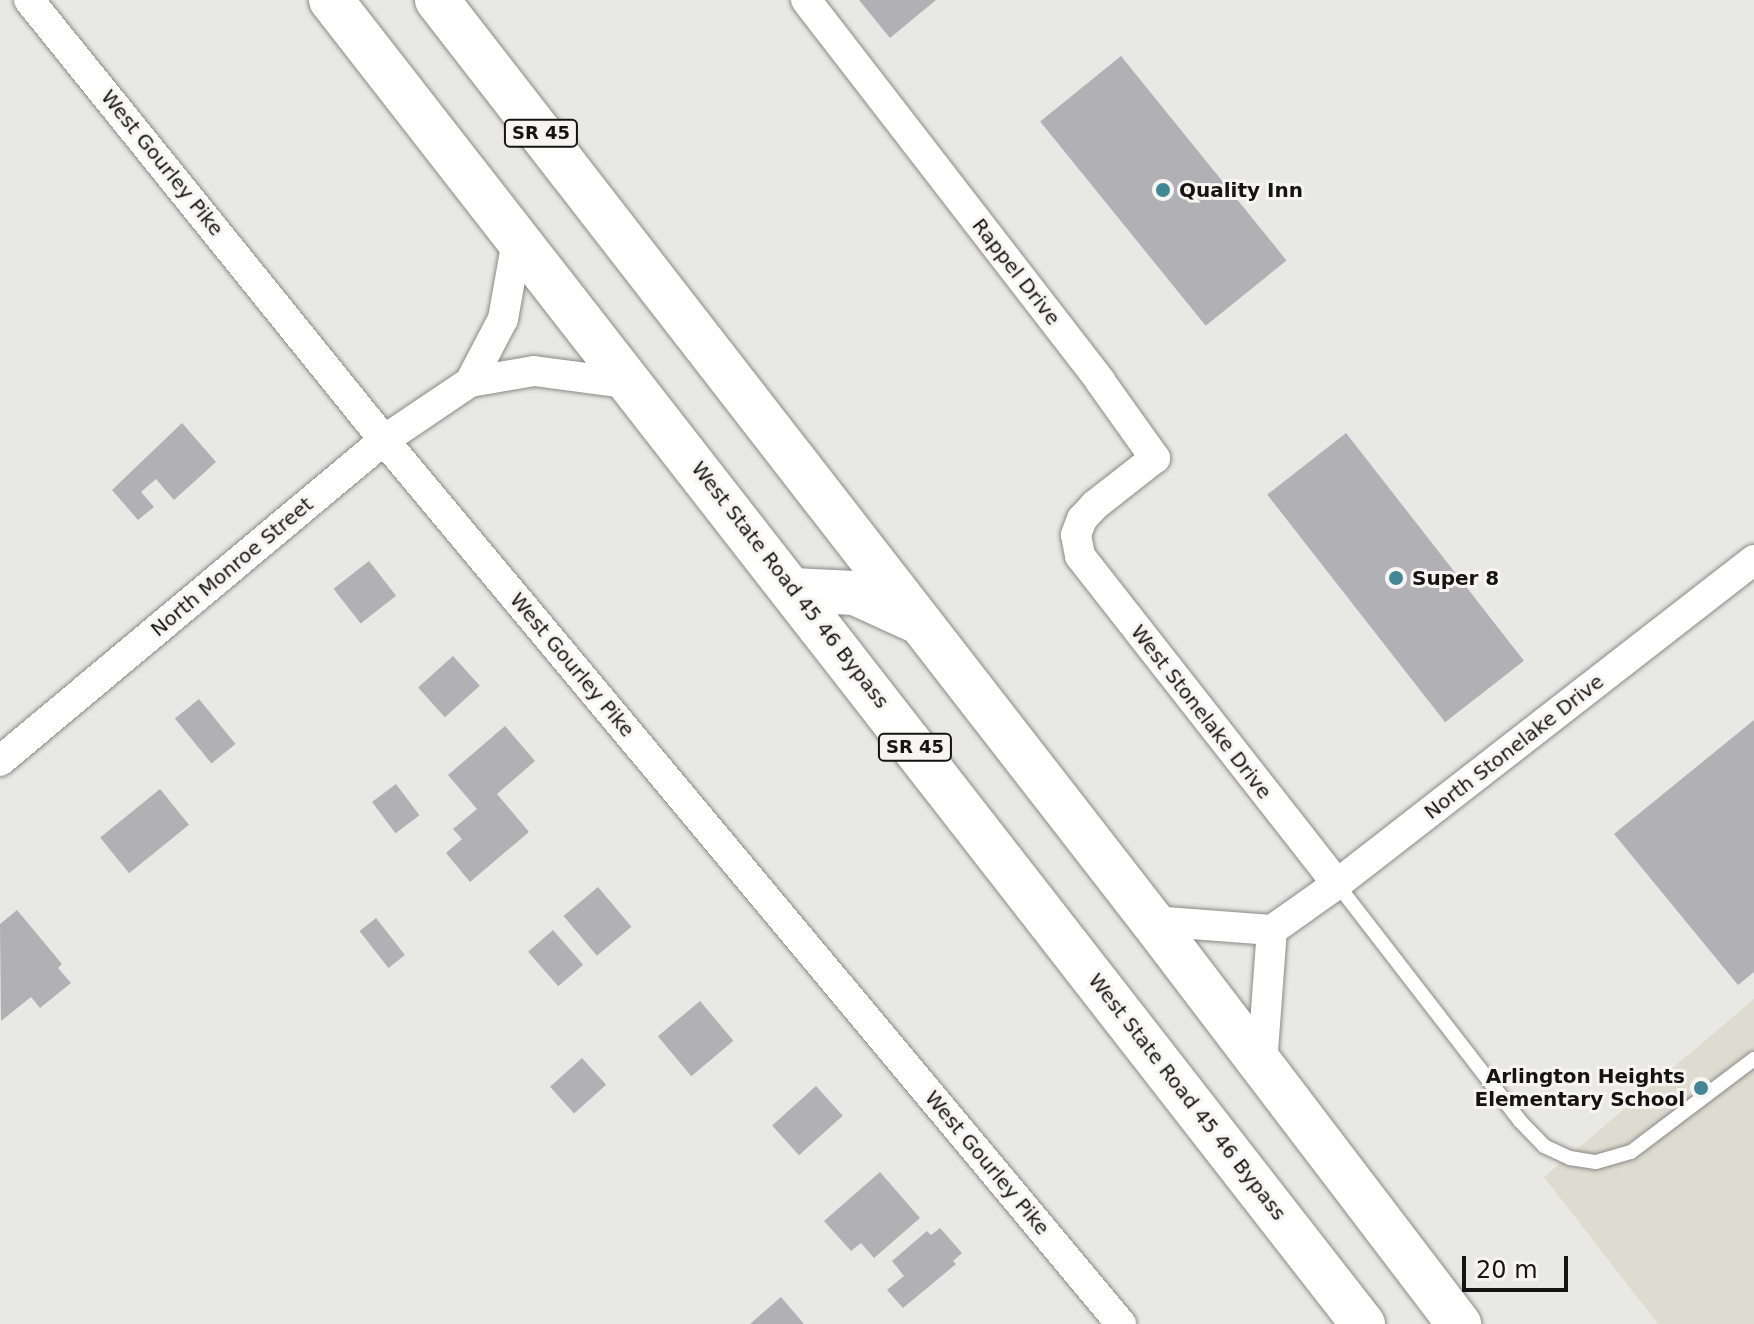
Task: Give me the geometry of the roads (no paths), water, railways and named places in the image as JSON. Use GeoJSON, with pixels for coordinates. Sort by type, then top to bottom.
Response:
{"type":"FeatureCollection","features":[{"type":"Feature","properties":{"kind":"highway","name":"West State Road 45 46 Bypass"},"geometry":{"type":"LineString","coordinates":[[331,0],[518,235],[1363,1324]]}},
{"type":"Feature","properties":{"kind":"highway","name":"SR 45"},"geometry":{"type":"LineString","coordinates":[[437,0],[1152,921],[1459,1324]]}},
{"type":"Feature","properties":{"kind":"highway"},"geometry":{"type":"LineString","coordinates":[[793,590],[855,593],[922,626]]}},
{"type":"Feature","properties":{"kind":"street","name":"West Gourley Pike"},"geometry":{"type":"LineString","coordinates":[[29,0],[384,440],[1121,1324]]}},
{"type":"Feature","properties":{"kind":"street","name":"Rappel Drive"},"geometry":{"type":"LineString","coordinates":[[806,0],[1090,368],[1155,458],[1095,505],[1082,519],[1076,535]]}},
{"type":"Feature","properties":{"kind":"street","name":"North Monroe Street"},"geometry":{"type":"LineString","coordinates":[[470,382],[503,319],[518,235]]}},
{"type":"Feature","properties":{"kind":"street","name":"North Monroe Street"},"geometry":{"type":"LineString","coordinates":[[0,761],[384,440],[470,382],[534,371],[633,384]]}},
{"type":"Feature","properties":{"kind":"street","name":"West Stonelake Drive"},"geometry":{"type":"LineString","coordinates":[[1076,535],[1080,556],[1090,573],[1337,884]]}},
{"type":"Feature","properties":{"kind":"street","name":"North Stonelake Drive"},"geometry":{"type":"LineString","coordinates":[[1272,930],[1337,884],[1754,560]]}},
{"type":"Feature","properties":{"kind":"street"},"geometry":{"type":"LineString","coordinates":[[1152,921],[1272,930],[1262,1065]]}},
{"type":"Feature","properties":{"kind":"lane"},"geometry":{"type":"LineString","coordinates":[[1337,884],[1520,1121],[1544,1146],[1570,1158],[1596,1162],[1631,1152],[1754,1059]]}},
{"type":"Feature","properties":{"kind":"place","name":"Quality Inn"},"geometry":{"type":"Point","coordinates":[1163,190]}},
{"type":"Feature","properties":{"kind":"place","name":"Super 8"},"geometry":{"type":"Point","coordinates":[1396,578]}},
{"type":"Feature","properties":{"kind":"place","name":"Arlington Heights Elementary School"},"geometry":{"type":"Point","coordinates":[1701,1088]}}]}
